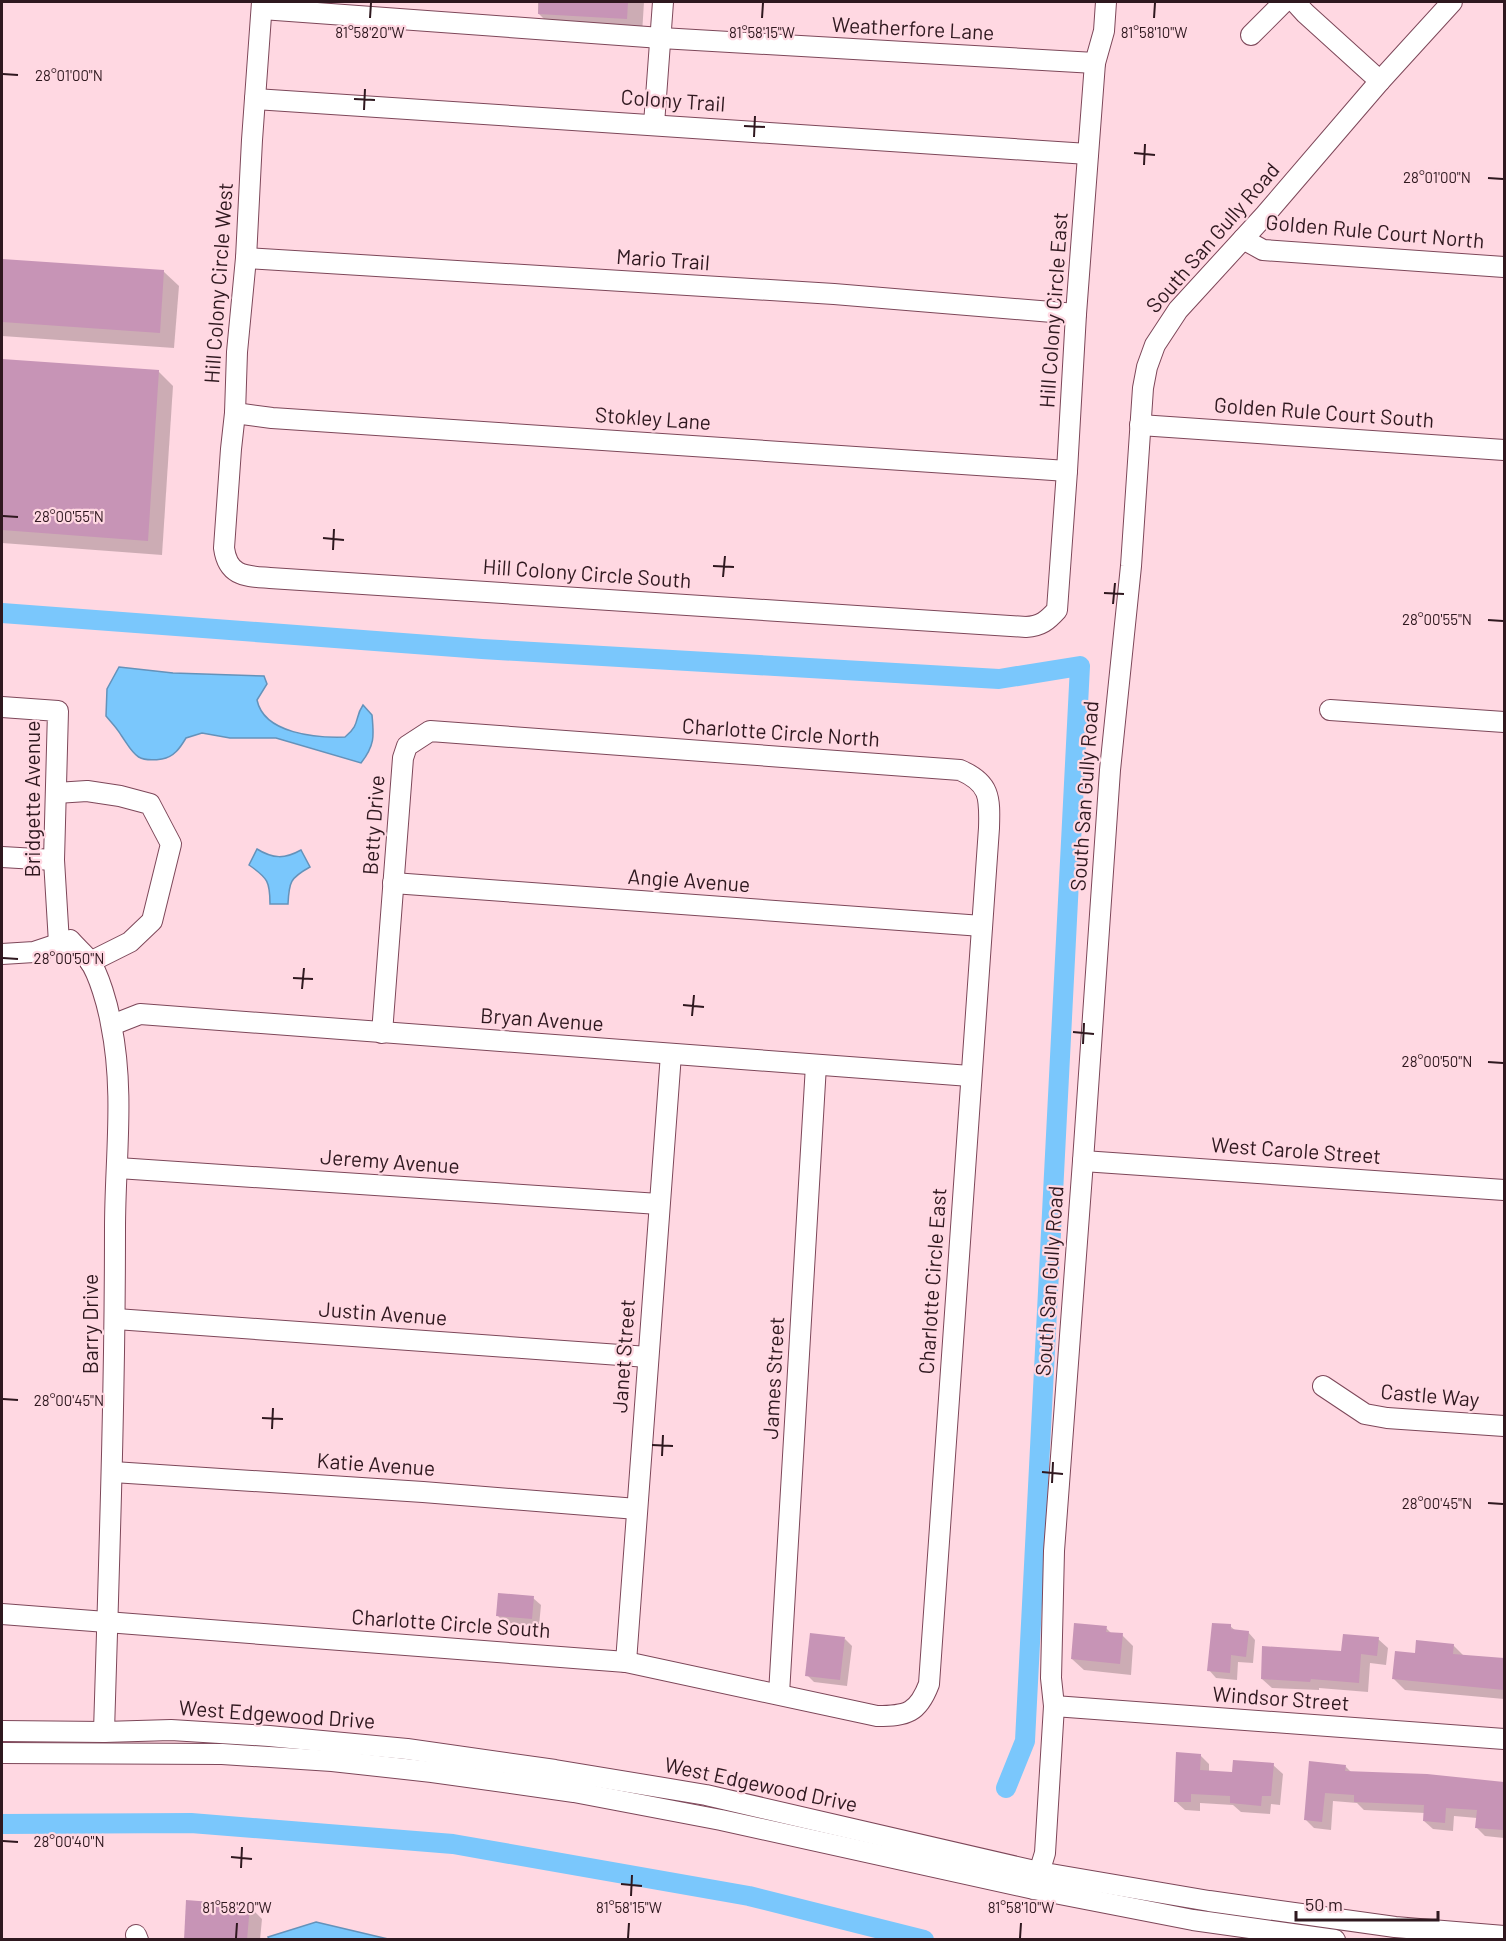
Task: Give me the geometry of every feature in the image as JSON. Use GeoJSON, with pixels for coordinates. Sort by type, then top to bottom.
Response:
{"type":"FeatureCollection","features":[{"type":"Feature","properties":{"kind":"street"},"geometry":{"type":"LineString","coordinates":[[654,124],[663,2]]}},
{"type":"Feature","properties":{"kind":"street","name":"Hill Colony Circle East"},"geometry":{"type":"LineString","coordinates":[[1048,620],[1057,610],[1095,63],[1104,31],[1106,2]]}},
{"type":"Feature","properties":{"kind":"street"},"geometry":{"type":"LineString","coordinates":[[1251,35],[1284,2]]}},
{"type":"Feature","properties":{"kind":"street"},"geometry":{"type":"LineString","coordinates":[[1295,2],[1380,81]]}},
{"type":"Feature","properties":{"kind":"street","name":"South San Gully Road"},"geometry":{"type":"LineString","coordinates":[[1036,1881],[1045,1853],[1054,1706],[1051,1678],[1054,1551],[1109,782],[1131,566],[1140,425],[1147,367],[1155,345],[1178,310],[1265,215],[1380,81],[1452,2]]}},
{"type":"Feature","properties":{"kind":"street","name":"Weatherfore Lane"},"geometry":{"type":"LineString","coordinates":[[262,5],[661,38],[1095,63]]}},
{"type":"Feature","properties":{"kind":"street","name":"Hill Colony Circle West"},"geometry":{"type":"LineString","coordinates":[[231,567],[225,557],[224,548],[262,5]]}},
{"type":"Feature","properties":{"kind":"street","name":"Colony Trail"},"geometry":{"type":"LineString","coordinates":[[255,99],[1088,154]]}},
{"type":"Feature","properties":{"kind":"street","name":"Golden Rule Court North"},"geometry":{"type":"LineString","coordinates":[[1242,239],[1263,250],[1504,267]]}},
{"type":"Feature","properties":{"kind":"street","name":"Mario Trail"},"geometry":{"type":"LineString","coordinates":[[246,258],[845,295],[1076,314]]}},
{"type":"Feature","properties":{"kind":"street","name":"Stokley Lane"},"geometry":{"type":"LineString","coordinates":[[235,413],[284,419],[1067,471]]}},
{"type":"Feature","properties":{"kind":"street","name":"Golden Rule Court South"},"geometry":{"type":"LineString","coordinates":[[1140,425],[1504,450]]}},
{"type":"Feature","properties":{"kind":"street","name":"Hill Colony Circle South"},"geometry":{"type":"LineString","coordinates":[[231,567],[243,576],[1026,627],[1039,626],[1048,620]]}},
{"type":"Feature","properties":{"kind":"street","name":"Bridgette Avenue"},"geometry":{"type":"LineString","coordinates":[[2,707],[58,711],[54,860],[59,944]]}},
{"type":"Feature","properties":{"kind":"street"},"geometry":{"type":"LineString","coordinates":[[1330,710],[1504,722]]}},
{"type":"Feature","properties":{"kind":"street","name":"Betty Drive"},"geometry":{"type":"LineString","coordinates":[[382,1033],[403,758],[407,746],[430,731],[527,738]]}},
{"type":"Feature","properties":{"kind":"street","name":"Charlotte Circle North"},"geometry":{"type":"LineString","coordinates":[[527,738],[960,770],[975,777],[985,789],[990,801],[988,828]]}},
{"type":"Feature","properties":{"kind":"street"},"geometry":{"type":"LineString","coordinates":[[56,793],[87,791],[150,804],[171,844],[152,921],[130,942],[90,962]]}},
{"type":"Feature","properties":{"kind":"street","name":"Charlotte Circle East"},"geometry":{"type":"LineString","coordinates":[[892,1716],[914,1710],[929,1684],[988,828]]}},
{"type":"Feature","properties":{"kind":"street"},"geometry":{"type":"LineString","coordinates":[[2,857],[54,860]]}},
{"type":"Feature","properties":{"kind":"street","name":"Angie Avenue"},"geometry":{"type":"LineString","coordinates":[[393,884],[982,926]]}},
{"type":"Feature","properties":{"kind":"street","name":"Barry Drive"},"geometry":{"type":"LineString","coordinates":[[59,944],[70,940],[90,962],[104,994],[112,1025],[118,1084],[115,1224],[116,1319],[104,1732]]}},
{"type":"Feature","properties":{"kind":"street"},"geometry":{"type":"LineString","coordinates":[[2,954],[34,952],[59,944]]}},
{"type":"Feature","properties":{"kind":"street","name":"Bryan Avenue"},"geometry":{"type":"LineString","coordinates":[[112,1025],[140,1014],[970,1076]]}},
{"type":"Feature","properties":{"kind":"street","name":"Janet Street"},"geometry":{"type":"LineString","coordinates":[[626,1662],[671,1054]]}},
{"type":"Feature","properties":{"kind":"street","name":"James Street"},"geometry":{"type":"LineString","coordinates":[[779,1694],[816,1065]]}},
{"type":"Feature","properties":{"kind":"street","name":"West Carole Street"},"geometry":{"type":"LineString","coordinates":[[1083,1161],[1504,1190]]}},
{"type":"Feature","properties":{"kind":"street","name":"Jeremy Avenue"},"geometry":{"type":"LineString","coordinates":[[118,1168],[659,1204]]}},
{"type":"Feature","properties":{"kind":"street","name":"Justin Avenue"},"geometry":{"type":"LineString","coordinates":[[116,1319],[648,1357]]}},
{"type":"Feature","properties":{"kind":"street","name":"Castle Way"},"geometry":{"type":"LineString","coordinates":[[1323,1386],[1365,1414],[1387,1418],[1504,1426]]}},
{"type":"Feature","properties":{"kind":"street","name":"Katie Avenue"},"geometry":{"type":"LineString","coordinates":[[112,1472],[423,1492],[637,1509]]}},
{"type":"Feature","properties":{"kind":"street","name":"Charlotte Circle South"},"geometry":{"type":"LineString","coordinates":[[2,1614],[626,1662],[877,1716],[892,1716]]}},
{"type":"Feature","properties":{"kind":"street","name":"Windsor Street"},"geometry":{"type":"LineString","coordinates":[[1054,1706],[1504,1739]]}},
{"type":"Feature","properties":{"kind":"street","name":"West Edgewood Drive"},"geometry":{"type":"LineString","coordinates":[[2,1731],[171,1731],[269,1736],[407,1749],[555,1770],[706,1795],[1193,1920],[1335,1940]]}},
{"type":"Feature","properties":{"kind":"street","name":"West Edgewood Drive"},"geometry":{"type":"LineString","coordinates":[[2,1753],[222,1754],[333,1761],[432,1772],[574,1792],[1036,1881],[1395,1927],[1504,1936]]}},
{"type":"Feature","properties":{"kind":"water"},"geometry":{"type":"Polygon","coordinates":[[[119,667],[173,673],[264,676],[267,684],[257,700],[262,711],[281,727],[307,735],[345,737],[355,725],[363,705],[372,715],[371,745],[361,763],[276,738],[230,738],[202,733],[186,738],[176,752],[166,758],[146,760],[133,752],[106,716],[107,689],[119,667]]]}},
{"type":"Feature","properties":{"kind":"water"},"geometry":{"type":"Polygon","coordinates":[[[257,849],[268,855],[279,857],[301,850],[310,867],[298,874],[292,881],[288,904],[270,904],[267,881],[249,865],[257,849]]]}},
{"type":"Feature","properties":{"kind":"water"},"geometry":{"type":"Polygon","coordinates":[[[316,1922],[388,1939],[269,1939],[268,1937],[316,1922]]]}},
{"type":"Feature","properties":{"kind":"building"},"geometry":{"type":"Polygon","coordinates":[[[539,2],[628,2],[627,19],[538,14],[539,2]]]}},
{"type":"Feature","properties":{"kind":"building"},"geometry":{"type":"Polygon","coordinates":[[[2,259],[164,270],[160,333],[2,322],[2,259]]]}},
{"type":"Feature","properties":{"kind":"building"},"geometry":{"type":"Polygon","coordinates":[[[2,359],[159,370],[148,541],[2,530],[2,359]]]}},
{"type":"Feature","properties":{"kind":"building"},"geometry":{"type":"Polygon","coordinates":[[[498,1593],[534,1596],[532,1619],[496,1616],[498,1593]]]}},
{"type":"Feature","properties":{"kind":"building"},"geometry":{"type":"Polygon","coordinates":[[[1074,1623],[1107,1626],[1106,1632],[1123,1633],[1120,1664],[1071,1659],[1074,1623]]]}},
{"type":"Feature","properties":{"kind":"building"},"geometry":{"type":"Polygon","coordinates":[[[1212,1623],[1231,1624],[1231,1629],[1249,1631],[1246,1657],[1231,1655],[1230,1673],[1207,1671],[1212,1623]]]}},
{"type":"Feature","properties":{"kind":"building"},"geometry":{"type":"Polygon","coordinates":[[[810,1633],[845,1637],[840,1680],[805,1676],[810,1633]]]}},
{"type":"Feature","properties":{"kind":"building"},"geometry":{"type":"Polygon","coordinates":[[[1343,1634],[1379,1637],[1377,1656],[1361,1654],[1359,1683],[1311,1679],[1310,1682],[1261,1679],[1262,1646],[1341,1651],[1343,1634]]]}},
{"type":"Feature","properties":{"kind":"building"},"geometry":{"type":"Polygon","coordinates":[[[1416,1640],[1454,1644],[1453,1654],[1504,1658],[1504,1690],[1392,1679],[1395,1651],[1415,1653],[1416,1640]]]}},
{"type":"Feature","properties":{"kind":"building"},"geometry":{"type":"Polygon","coordinates":[[[1176,1752],[1201,1754],[1200,1770],[1232,1772],[1233,1760],[1274,1763],[1271,1796],[1262,1796],[1261,1806],[1230,1803],[1230,1796],[1191,1794],[1191,1802],[1174,1802],[1176,1752]]]}},
{"type":"Feature","properties":{"kind":"building"},"geometry":{"type":"Polygon","coordinates":[[[1309,1761],[1346,1765],[1345,1771],[1427,1774],[1504,1782],[1504,1830],[1475,1828],[1477,1810],[1446,1808],[1445,1823],[1423,1821],[1424,1805],[1354,1802],[1354,1795],[1325,1793],[1322,1822],[1304,1820],[1309,1761]]]}},
{"type":"Feature","properties":{"kind":"building"},"geometry":{"type":"Polygon","coordinates":[[[186,1900],[250,1905],[247,1940],[184,1940],[186,1900]]]}},
{"type":"Feature","properties":{"kind":"waterway"},"geometry":{"type":"LineString","coordinates":[[2,613],[482,649],[999,679],[1080,666],[1025,1741],[1006,1788]]}},
{"type":"Feature","properties":{"kind":"waterway"},"geometry":{"type":"LineString","coordinates":[[2,1824],[191,1823],[453,1844],[749,1896],[924,1940]]}}]}
